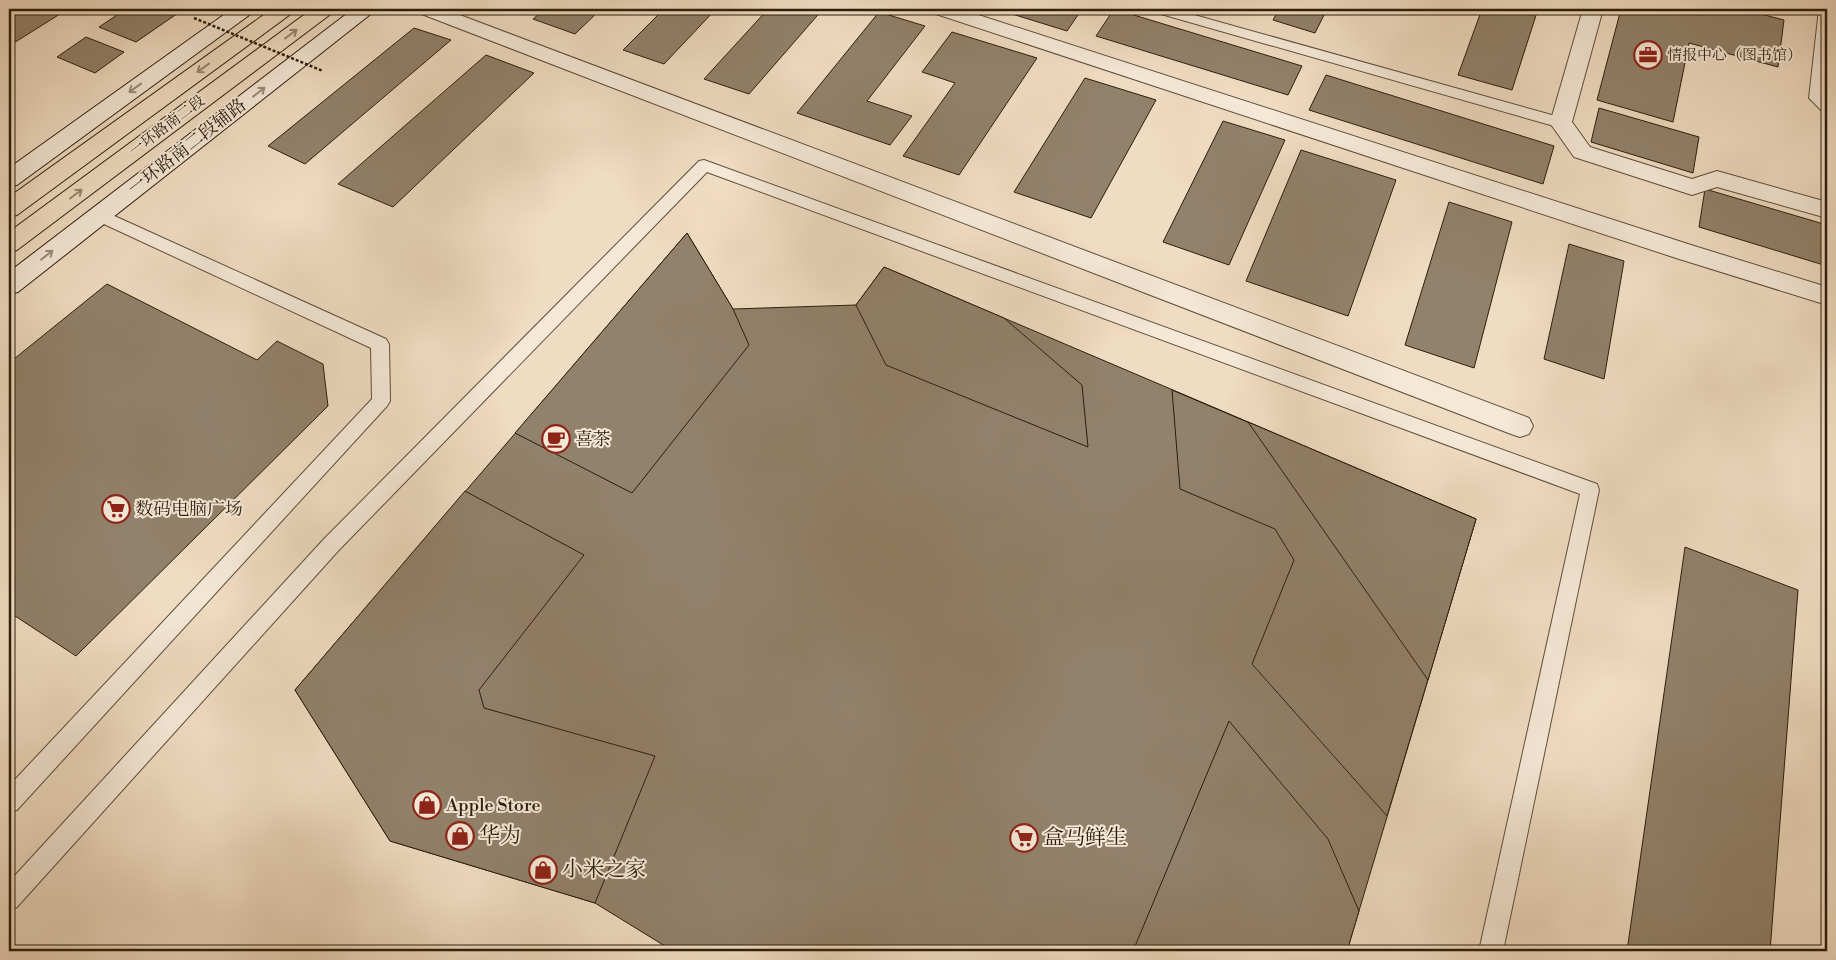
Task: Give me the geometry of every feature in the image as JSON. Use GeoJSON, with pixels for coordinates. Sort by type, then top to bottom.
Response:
{"type":"FeatureCollection","features":[{"type":"Feature","properties":{"kind":"main road","name":"一环路南二段"},"geometry":{"type":"LineString","coordinates":[[9,209],[285,9]]}},
{"type":"Feature","properties":{"kind":"main road","name":"一环路南二段"},"geometry":{"type":"LineString","coordinates":[[9,244],[325,9]]}},
{"type":"Feature","properties":{"kind":"street"},"geometry":{"type":"LineString","coordinates":[[9,179],[245,9]]}},
{"type":"Feature","properties":{"kind":"street","name":"一环路南二段辅路"},"geometry":{"type":"LineString","coordinates":[[9,285],[365,9]]}},
{"type":"Feature","properties":{"kind":"street"},"geometry":{"type":"LineString","coordinates":[[426,9],[1520,426]]}},
{"type":"Feature","properties":{"kind":"street"},"geometry":{"type":"LineString","coordinates":[[940,9],[1675,249],[1827,296]]}},
{"type":"Feature","properties":{"kind":"street"},"geometry":{"type":"LineString","coordinates":[[1594,9],[1561,123],[1582,152],[1692,187],[1717,178],[1827,210]]}},
{"type":"Feature","properties":{"kind":"lane"},"geometry":{"type":"LineString","coordinates":[[1159,9],[1561,123]]}},
{"type":"Feature","properties":{"kind":"lane"},"geometry":{"type":"LineString","coordinates":[[1826,9],[1816,98],[1827,108]]}},
{"type":"Feature","properties":{"kind":"lane"},"geometry":{"type":"LineString","coordinates":[[9,899],[330,545],[704,165],[1590,490],[1491,951]]}},
{"type":"Feature","properties":{"kind":"lane"},"geometry":{"type":"LineString","coordinates":[[9,802],[381,401],[380,344],[99,215]]}},
{"type":"Feature","properties":{"kind":"path"},"geometry":{"type":"LineString","coordinates":[[194,18],[323,72]]}},
{"type":"Feature","properties":{"kind":"building"},"geometry":{"type":"Polygon","coordinates":[[[18,9],[68,9],[9,46],[9,15],[18,9]]]}},
{"type":"Feature","properties":{"kind":"building"},"geometry":{"type":"Polygon","coordinates":[[[126,9],[184,9],[136,42],[99,27],[126,9]]]}},
{"type":"Feature","properties":{"kind":"building"},"geometry":{"type":"Polygon","coordinates":[[[545,9],[601,9],[575,34],[533,19],[545,9]]]}},
{"type":"Feature","properties":{"kind":"building"},"geometry":{"type":"Polygon","coordinates":[[[664,9],[716,9],[664,64],[623,50],[664,9]]]}},
{"type":"Feature","properties":{"kind":"building"},"geometry":{"type":"Polygon","coordinates":[[[768,9],[823,9],[749,94],[704,79],[768,9]]]}},
{"type":"Feature","properties":{"kind":"building"},"geometry":{"type":"Polygon","coordinates":[[[996,9],[1082,9],[1067,31],[996,9]]]}},
{"type":"Feature","properties":{"kind":"building"},"geometry":{"type":"Polygon","coordinates":[[[1114,9],[1302,66],[1288,95],[1096,36],[1114,9]]]}},
{"type":"Feature","properties":{"kind":"building"},"geometry":{"type":"Polygon","coordinates":[[[1279,9],[1327,9],[1315,33],[1273,20],[1279,9]]]}},
{"type":"Feature","properties":{"kind":"building"},"geometry":{"type":"Polygon","coordinates":[[[1482,9],[1538,9],[1512,90],[1458,75],[1482,9]]]}},
{"type":"Feature","properties":{"kind":"building","name":"情报中心（图书馆）"},"geometry":{"type":"Polygon","coordinates":[[[1621,9],[1741,9],[1784,20],[1778,67],[1689,43],[1673,122],[1597,100],[1621,9]]]}},
{"type":"Feature","properties":{"kind":"building"},"geometry":{"type":"Polygon","coordinates":[[[879,12],[925,26],[867,101],[912,116],[890,145],[797,113],[879,12]]]}},
{"type":"Feature","properties":{"kind":"building"},"geometry":{"type":"Polygon","coordinates":[[[414,28],[451,40],[305,164],[268,146],[414,28]]]}},
{"type":"Feature","properties":{"kind":"building"},"geometry":{"type":"Polygon","coordinates":[[[952,32],[1037,58],[959,175],[903,156],[955,83],[922,72],[952,32]]]}},
{"type":"Feature","properties":{"kind":"building"},"geometry":{"type":"Polygon","coordinates":[[[86,37],[124,52],[95,73],[57,57],[86,37]]]}},
{"type":"Feature","properties":{"kind":"building"},"geometry":{"type":"Polygon","coordinates":[[[486,55],[534,73],[393,207],[338,184],[486,55]]]}},
{"type":"Feature","properties":{"kind":"building"},"geometry":{"type":"Polygon","coordinates":[[[1326,75],[1554,146],[1543,184],[1309,110],[1326,75]]]}},
{"type":"Feature","properties":{"kind":"building"},"geometry":{"type":"Polygon","coordinates":[[[1085,78],[1156,100],[1091,218],[1014,192],[1085,78]]]}},
{"type":"Feature","properties":{"kind":"building"},"geometry":{"type":"Polygon","coordinates":[[[1599,108],[1699,137],[1693,173],[1591,142],[1599,108]]]}},
{"type":"Feature","properties":{"kind":"building"},"geometry":{"type":"Polygon","coordinates":[[[1223,121],[1285,140],[1229,265],[1163,242],[1223,121]]]}},
{"type":"Feature","properties":{"kind":"building"},"geometry":{"type":"Polygon","coordinates":[[[1301,150],[1396,180],[1348,316],[1246,281],[1301,150]]]}},
{"type":"Feature","properties":{"kind":"building"},"geometry":{"type":"Polygon","coordinates":[[[1705,189],[1827,225],[1827,266],[1699,227],[1705,189]]]}},
{"type":"Feature","properties":{"kind":"building"},"geometry":{"type":"Polygon","coordinates":[[[1449,202],[1512,222],[1474,368],[1405,345],[1449,202]]]}},
{"type":"Feature","properties":{"kind":"building"},"geometry":{"type":"Polygon","coordinates":[[[687,233],[733,309],[856,305],[884,267],[1476,519],[1347,951],[673,951],[595,903],[390,841],[295,690],[687,233]]]}},
{"type":"Feature","properties":{"kind":"building"},"geometry":{"type":"Polygon","coordinates":[[[687,233],[733,309],[749,345],[632,493],[515,433],[687,233]]]}},
{"type":"Feature","properties":{"kind":"building"},"geometry":{"type":"Polygon","coordinates":[[[1569,244],[1624,261],[1604,379],[1544,359],[1569,244]]]}},
{"type":"Feature","properties":{"kind":"building"},"geometry":{"type":"Polygon","coordinates":[[[884,267],[1004,318],[1082,385],[1088,447],[886,365],[856,305],[884,267]]]}},
{"type":"Feature","properties":{"kind":"building","name":"数码电脑广场"},"geometry":{"type":"Polygon","coordinates":[[[107,284],[257,360],[277,341],[323,364],[328,406],[76,656],[9,612],[9,363],[107,284]]]}},
{"type":"Feature","properties":{"kind":"building"},"geometry":{"type":"Polygon","coordinates":[[[1172,390],[1476,519],[1387,816],[1252,664],[1294,560],[1275,529],[1180,489],[1172,390]]]}},
{"type":"Feature","properties":{"kind":"building"},"geometry":{"type":"Polygon","coordinates":[[[1248,422],[1476,519],[1428,680],[1248,422]]]}},
{"type":"Feature","properties":{"kind":"building"},"geometry":{"type":"Polygon","coordinates":[[[465,491],[584,555],[479,690],[484,708],[655,756],[595,903],[390,841],[295,690],[465,491]]]}},
{"type":"Feature","properties":{"kind":"building"},"geometry":{"type":"Polygon","coordinates":[[[1685,547],[1798,590],[1770,951],[1627,951],[1685,547]]]}},
{"type":"Feature","properties":{"kind":"building"},"geometry":{"type":"Polygon","coordinates":[[[1229,721],[1328,839],[1359,911],[1347,951],[1133,951],[1229,721]]]}},
{"type":"Feature","properties":{"kind":"place","name":"情报中心（图书馆）"},"geometry":{"type":"Point","coordinates":[1648,55]}},
{"type":"Feature","properties":{"kind":"place","name":"喜茶"},"geometry":{"type":"Point","coordinates":[556,439]}},
{"type":"Feature","properties":{"kind":"place","name":"数码电脑广场"},"geometry":{"type":"Point","coordinates":[116,509]}},
{"type":"Feature","properties":{"kind":"place","name":"Apple Store"},"geometry":{"type":"Point","coordinates":[427,805]}},
{"type":"Feature","properties":{"kind":"place","name":"华为"},"geometry":{"type":"Point","coordinates":[460,836]}},
{"type":"Feature","properties":{"kind":"place","name":"盒马鲜生"},"geometry":{"type":"Point","coordinates":[1024,838]}},
{"type":"Feature","properties":{"kind":"place","name":"小米之家"},"geometry":{"type":"Point","coordinates":[543,870]}}]}
